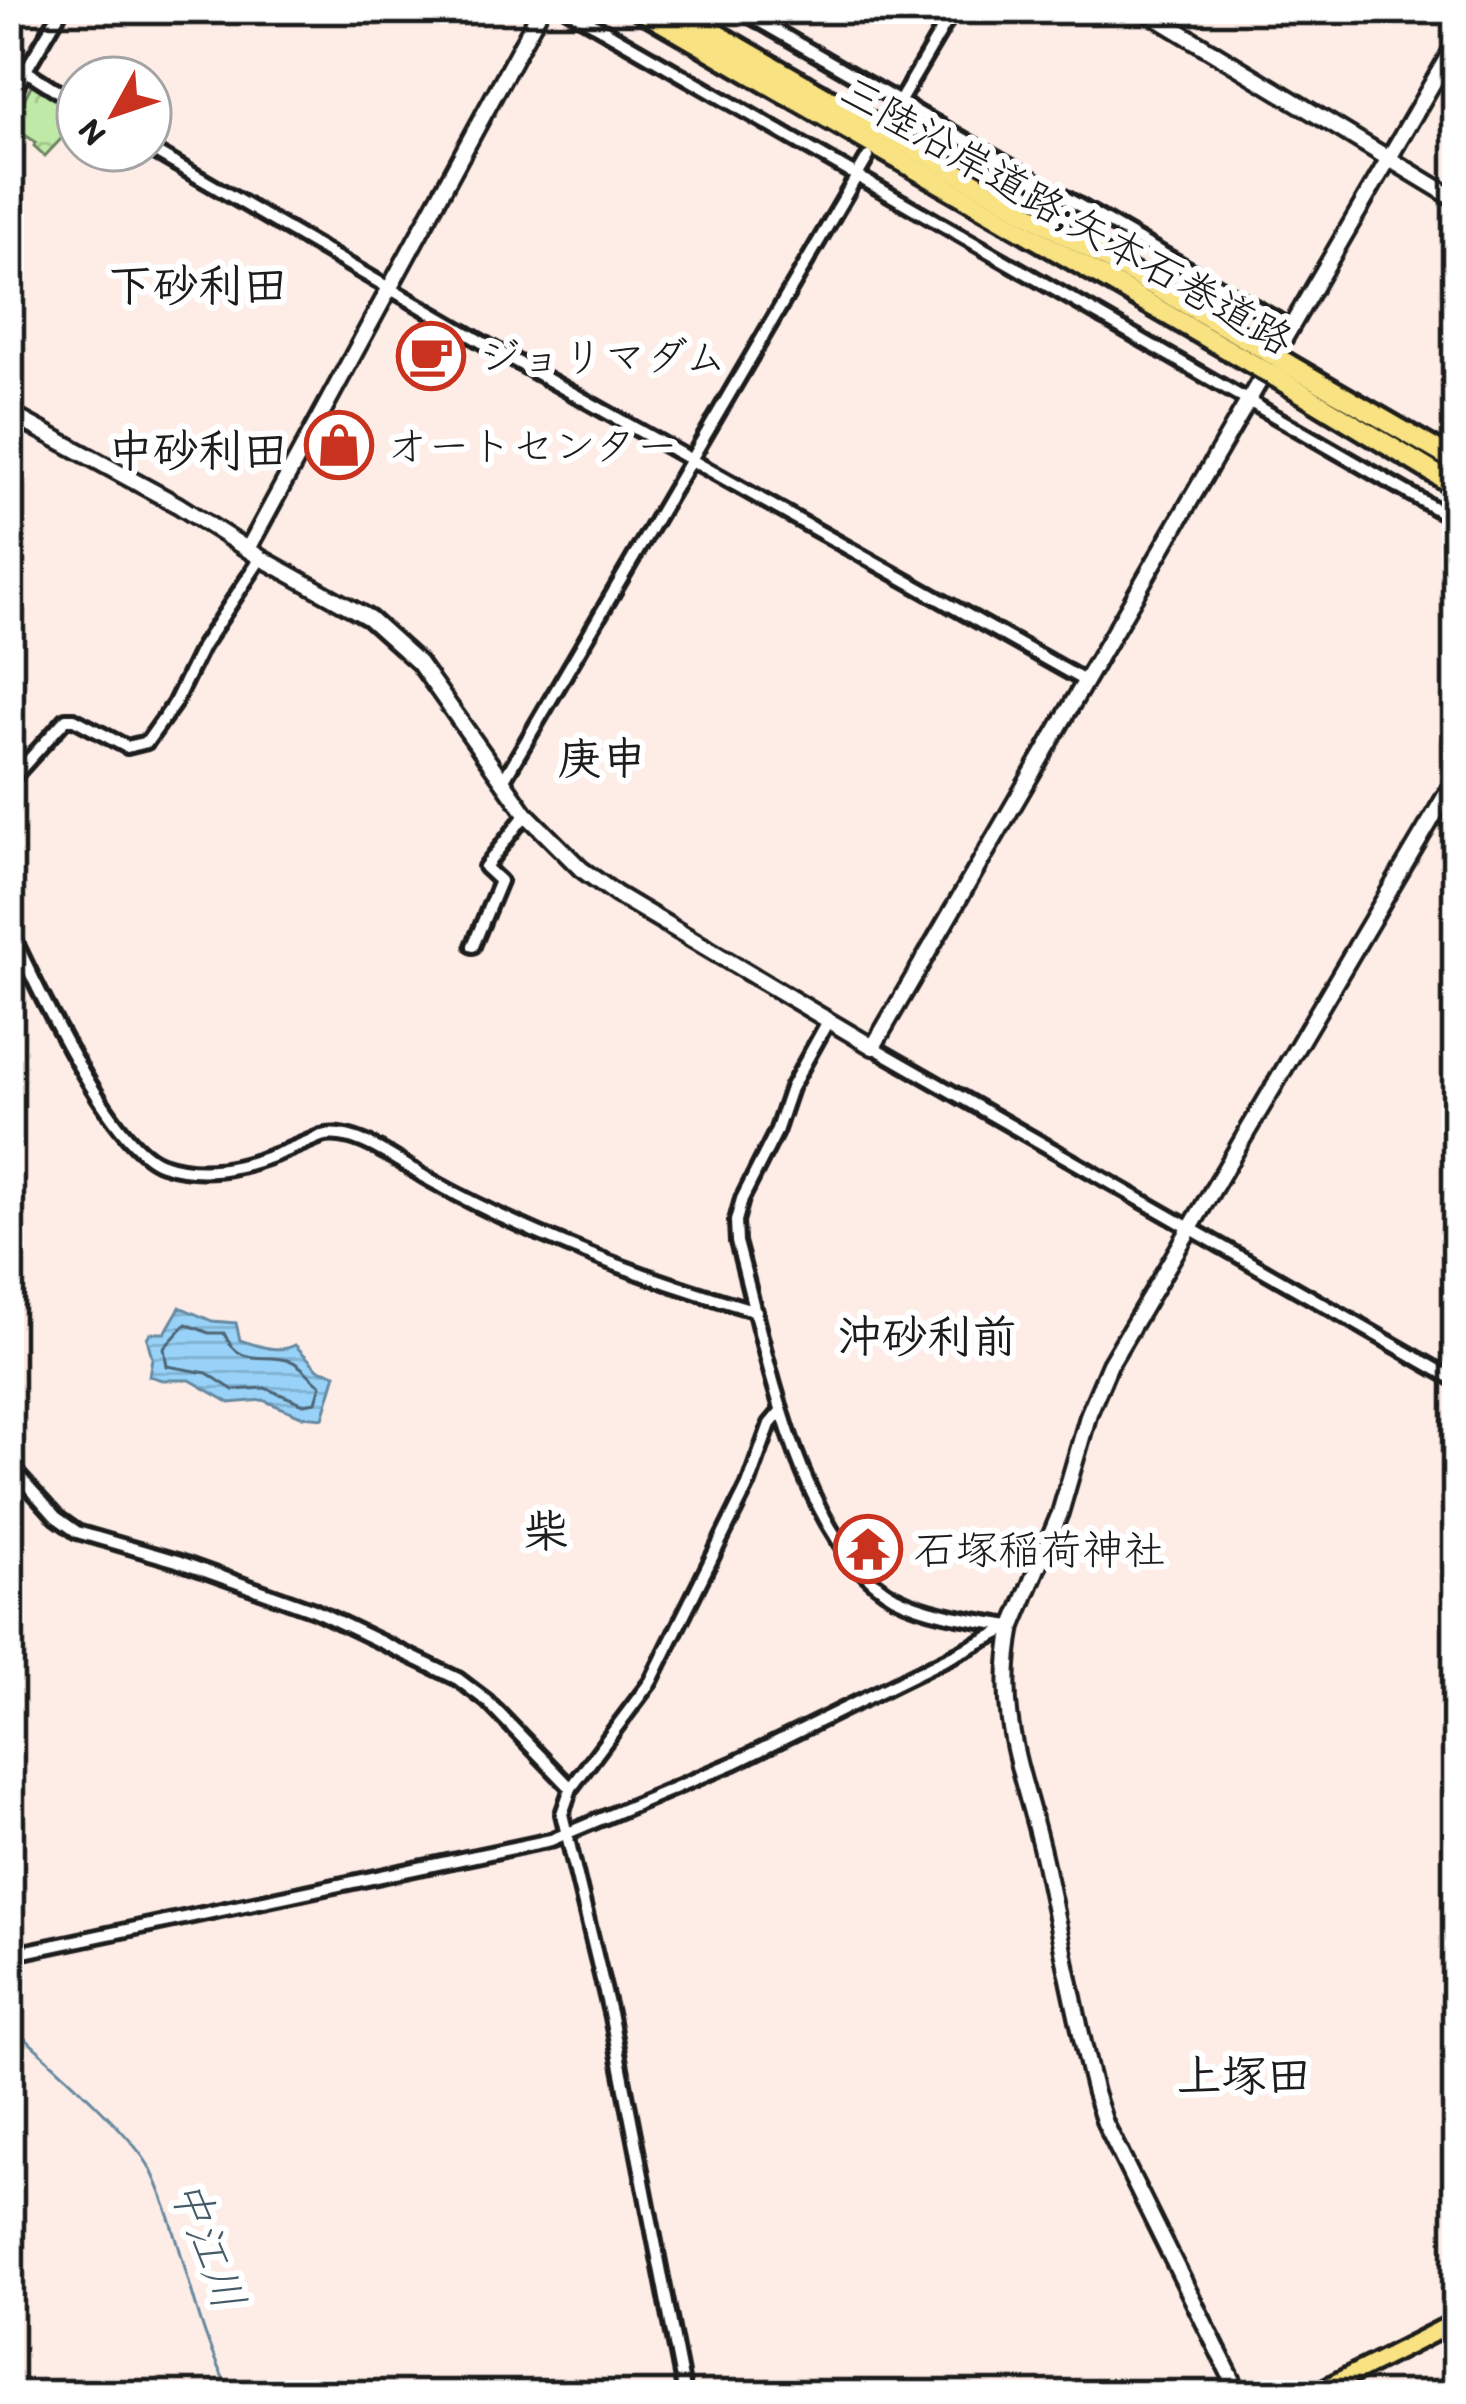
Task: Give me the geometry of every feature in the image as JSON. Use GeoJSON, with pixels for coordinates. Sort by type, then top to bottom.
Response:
{"type":"FeatureCollection","features":[{"type":"Feature","properties":{"kind":"highway","name":"三陸沿岸道路;矢本石巻道路"},"geometry":{"type":"LineString","coordinates":[[639,9],[1256,355]]}},
{"type":"Feature","properties":{"kind":"highway","name":"三陸沿岸道路;矢本石巻道路"},"geometry":{"type":"LineString","coordinates":[[673,9],[1284,372],[1457,487]]}},
{"type":"Feature","properties":{"kind":"highway","name":"三陸沿岸道路;矢本石巻道路"},"geometry":{"type":"LineString","coordinates":[[1284,372],[1457,462]]}},
{"type":"Feature","properties":{"kind":"main road"},"geometry":{"type":"LineString","coordinates":[[1311,2395],[1457,2321]]}},
{"type":"Feature","properties":{"kind":"street"},"geometry":{"type":"LineString","coordinates":[[9,99],[62,9]]}},
{"type":"Feature","properties":{"kind":"street"},"geometry":{"type":"LineString","coordinates":[[9,782],[66,719],[127,747],[147,742],[174,704],[541,9]]}},
{"type":"Feature","properties":{"kind":"street"},"geometry":{"type":"LineString","coordinates":[[567,9],[1457,521]]}},
{"type":"Feature","properties":{"kind":"street"},"geometry":{"type":"LineString","coordinates":[[738,9],[897,108],[1289,327]]}},
{"type":"Feature","properties":{"kind":"street"},"geometry":{"type":"LineString","coordinates":[[897,108],[954,9]]}},
{"type":"Feature","properties":{"kind":"street"},"geometry":{"type":"LineString","coordinates":[[1142,9],[1457,200]]}},
{"type":"Feature","properties":{"kind":"street"},"geometry":{"type":"LineString","coordinates":[[873,1046],[1457,41]]}},
{"type":"Feature","properties":{"kind":"street"},"geometry":{"type":"LineString","coordinates":[[9,60],[54,89]]}},
{"type":"Feature","properties":{"kind":"street"},"geometry":{"type":"LineString","coordinates":[[503,781],[868,157]]}},
{"type":"Feature","properties":{"kind":"street"},"geometry":{"type":"LineString","coordinates":[[174,163],[492,348],[1083,680]]}},
{"type":"Feature","properties":{"kind":"street"},"geometry":{"type":"LineString","coordinates":[[9,413],[369,617],[398,640],[436,686],[526,814],[581,869],[616,894],[1457,1382]]}},
{"type":"Feature","properties":{"kind":"street"},"geometry":{"type":"LineString","coordinates":[[1240,2395],[1105,2123],[1095,2093],[1046,1868],[1012,1748],[1006,1687],[1013,1626],[1060,1513],[1088,1412],[1110,1364],[1457,776]]}},
{"type":"Feature","properties":{"kind":"street"},"geometry":{"type":"LineString","coordinates":[[472,946],[500,880],[485,867],[526,814]]}},
{"type":"Feature","properties":{"kind":"street"},"geometry":{"type":"LineString","coordinates":[[9,928],[51,1015],[88,1077],[140,1152],[160,1164],[206,1170],[245,1168],[334,1133],[354,1138],[549,1238],[679,1288],[756,1311]]}},
{"type":"Feature","properties":{"kind":"street"},"geometry":{"type":"LineString","coordinates":[[828,1021],[791,1088],[736,1221],[736,1242],[781,1412],[823,1510],[867,1574],[895,1597],[1013,1626]]}},
{"type":"Feature","properties":{"kind":"street"},"geometry":{"type":"LineString","coordinates":[[685,2395],[611,2017],[562,1814],[571,1788],[651,1682],[748,1484],[770,1424],[781,1412]]}},
{"type":"Feature","properties":{"kind":"street"},"geometry":{"type":"LineString","coordinates":[[9,1465],[56,1517],[77,1532],[177,1561],[314,1610],[458,1679],[487,1701],[571,1788]]}},
{"type":"Feature","properties":{"kind":"street"},"geometry":{"type":"LineString","coordinates":[[9,1955],[343,1887],[565,1835],[734,1763],[1013,1626]]}},
{"type":"Feature","properties":{"kind":"green space"},"geometry":{"type":"Polygon","coordinates":[[[33,82],[54,95],[54,146],[45,156],[34,146],[36,142],[10,126],[33,82]]]}},
{"type":"Feature","properties":{"kind":"water"},"geometry":{"type":"Polygon","coordinates":[[[180,1307],[212,1321],[236,1323],[240,1340],[275,1349],[295,1345],[318,1369],[336,1374],[323,1418],[301,1416],[263,1400],[230,1403],[190,1380],[149,1376],[152,1358],[147,1338],[150,1333],[165,1333],[180,1307]]]}},
{"type":"Feature","properties":{"kind":"waterway","name":"中江川"},"geometry":{"type":"LineString","coordinates":[[9,2024],[107,2116],[151,2170],[207,2340],[232,2395]]}},
{"type":"Feature","properties":{"kind":"place","name":"ジョリマダム"},"geometry":{"type":"Point","coordinates":[431,356]}},
{"type":"Feature","properties":{"kind":"place","name":"オートセンター"},"geometry":{"type":"Point","coordinates":[339,445]}},
{"type":"Feature","properties":{"kind":"place","name":"石塚稲荷神社"},"geometry":{"type":"Point","coordinates":[868,1549]}},
{"type":"Feature","properties":{"kind":"district","name":"下砂利田"},"geometry":{"type":"Point","coordinates":[198,285]}},
{"type":"Feature","properties":{"kind":"district","name":"中砂利田"},"geometry":{"type":"Point","coordinates":[198,450]}},
{"type":"Feature","properties":{"kind":"district","name":"庚申"},"geometry":{"type":"Point","coordinates":[602,758]}},
{"type":"Feature","properties":{"kind":"district","name":"沖砂利前"},"geometry":{"type":"Point","coordinates":[927,1336]}},
{"type":"Feature","properties":{"kind":"district","name":"柴"},"geometry":{"type":"Point","coordinates":[546,1530]}},
{"type":"Feature","properties":{"kind":"district","name":"上塚田"},"geometry":{"type":"Point","coordinates":[1244,2075]}}]}
